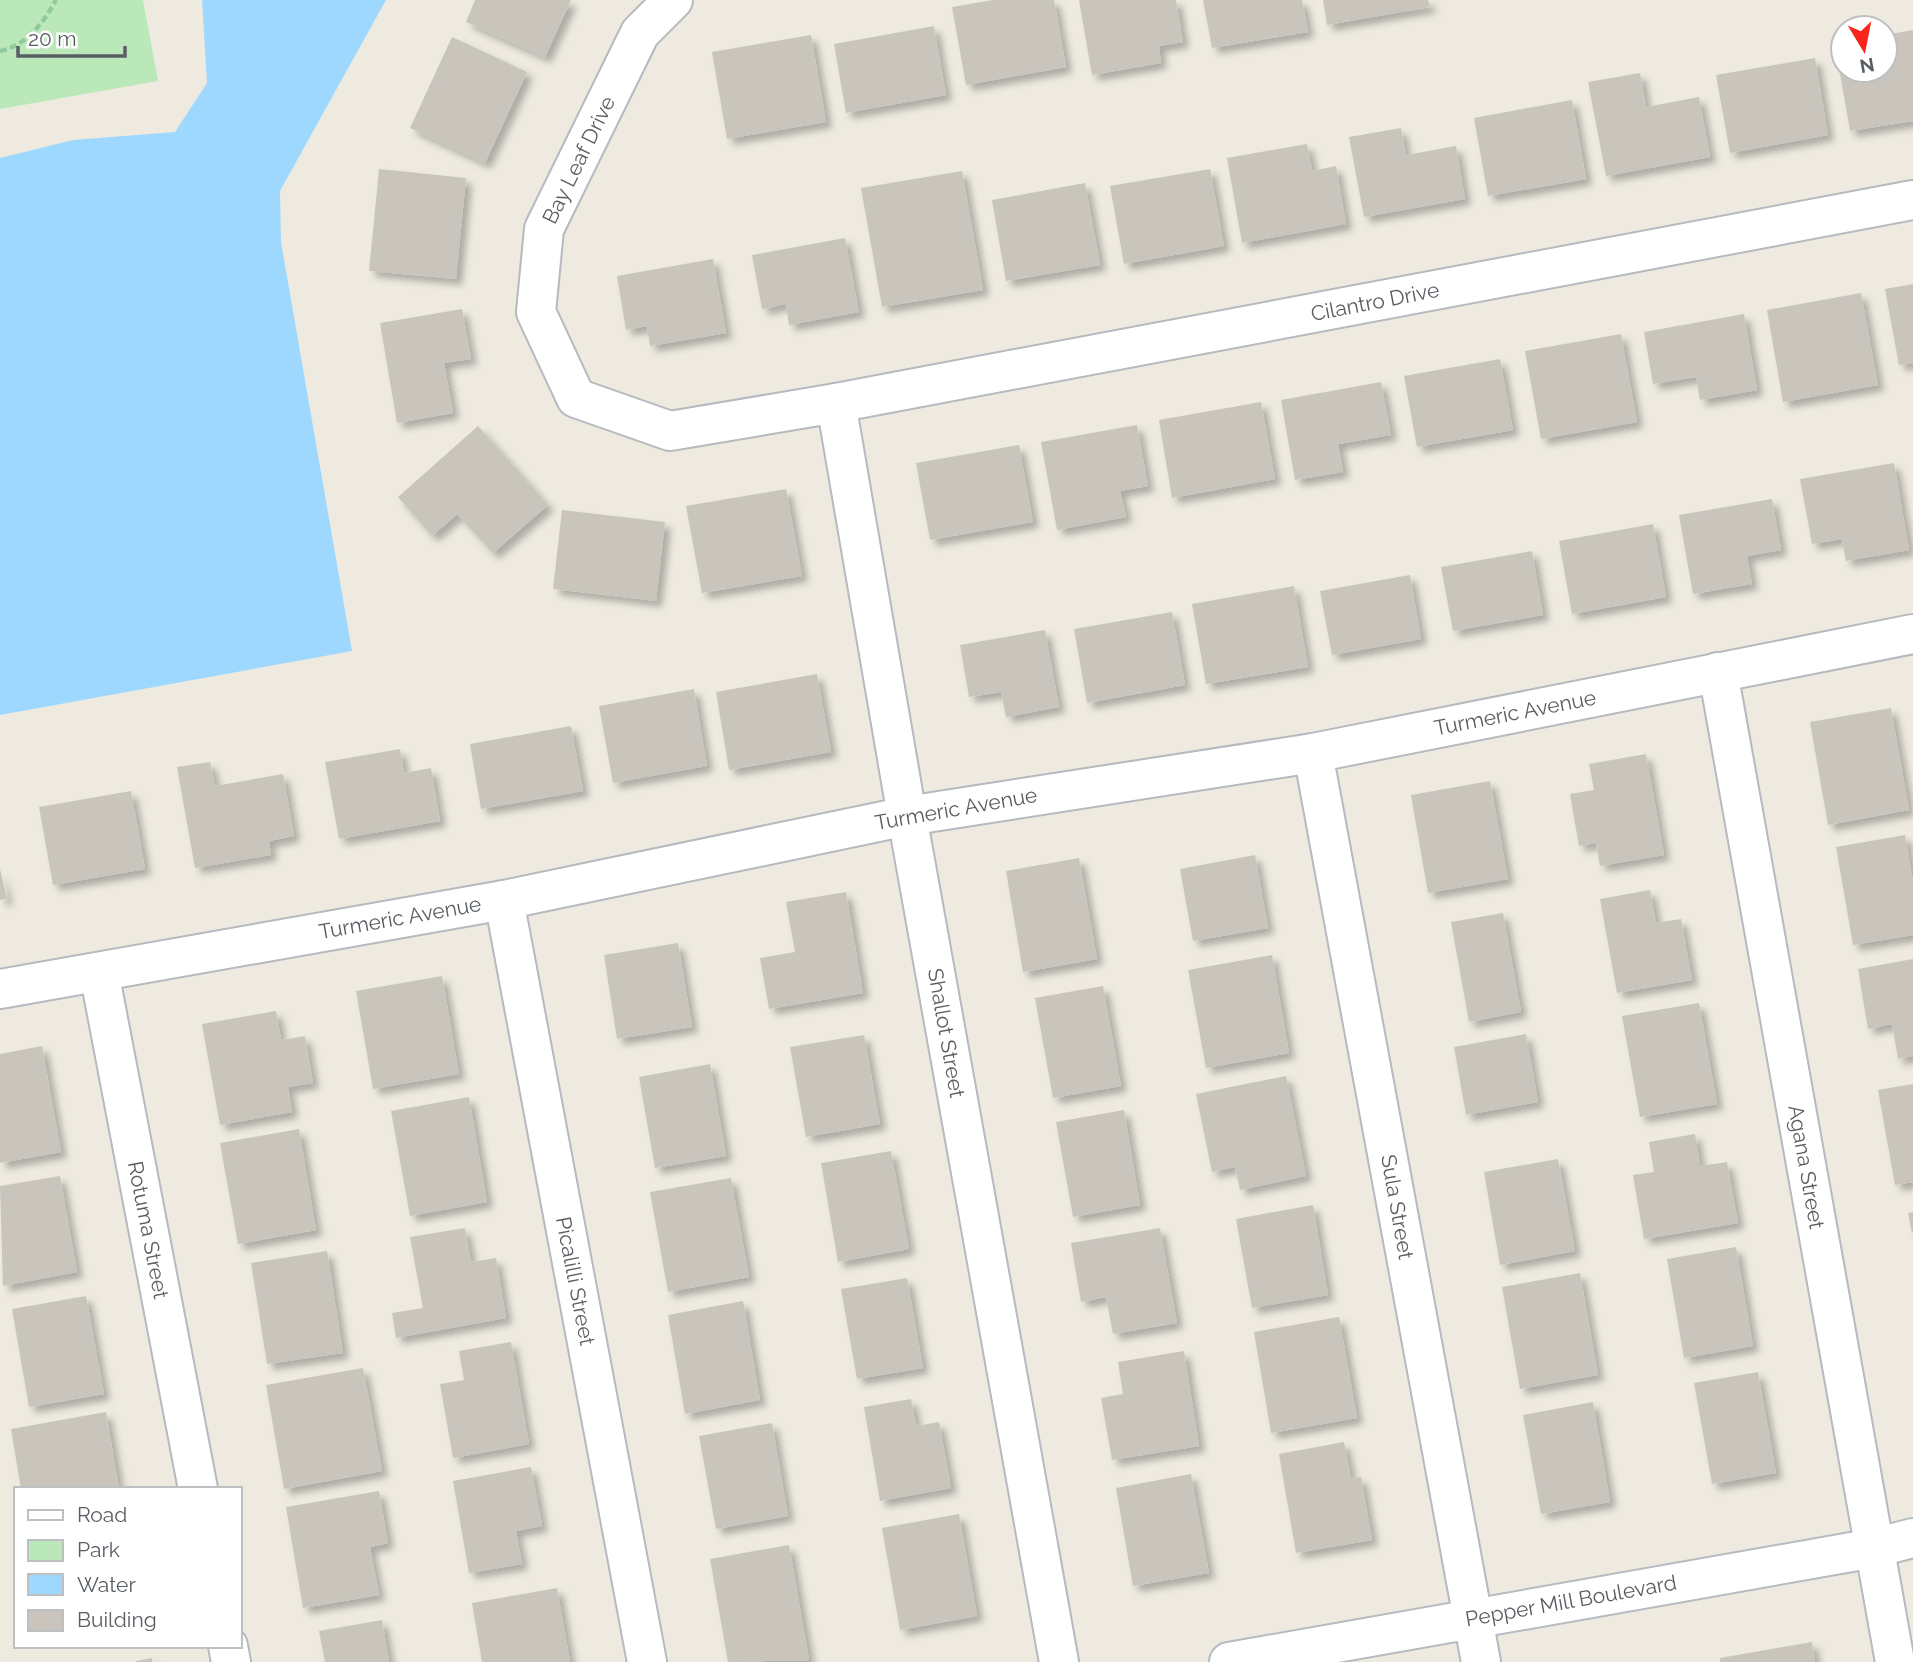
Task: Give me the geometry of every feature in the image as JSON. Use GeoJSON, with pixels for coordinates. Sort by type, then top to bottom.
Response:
{"type":"FeatureCollection","features":[{"type":"Feature","properties":{"kind":"street","name":"Bay Leaf Drive"},"geometry":{"type":"LineString","coordinates":[[673,0],[640,33],[544,229],[536,312],[576,398],[670,431],[836,403]]}},
{"type":"Feature","properties":{"kind":"street","name":"Cilantro Drive"},"geometry":{"type":"LineString","coordinates":[[836,403],[1913,200]]}},
{"type":"Feature","properties":{"kind":"street","name":"Shallot Street"},"geometry":{"type":"LineString","coordinates":[[836,403],[906,816],[1059,1662]]}},
{"type":"Feature","properties":{"kind":"street","name":"Turmeric Avenue"},"geometry":{"type":"LineString","coordinates":[[0,989],[504,900],[906,816],[1312,753],[1913,634]]}},
{"type":"Feature","properties":{"kind":"street","name":"Agana Street"},"geometry":{"type":"LineString","coordinates":[[1718,672],[1895,1662]]}},
{"type":"Feature","properties":{"kind":"street","name":"Sula Street"},"geometry":{"type":"LineString","coordinates":[[1312,753],[1481,1662]]}},
{"type":"Feature","properties":{"kind":"street","name":"Picalilli Street"},"geometry":{"type":"LineString","coordinates":[[504,900],[647,1662]]}},
{"type":"Feature","properties":{"kind":"street","name":"Rotuma Street"},"geometry":{"type":"LineString","coordinates":[[99,972],[198,1487]]}},
{"type":"Feature","properties":{"kind":"street","name":"Pepper Mill Boulevard"},"geometry":{"type":"LineString","coordinates":[[1229,1662],[1874,1548],[1913,1538]]}},
{"type":"Feature","properties":{"kind":"path"},"geometry":{"type":"LineString","coordinates":[[0,51],[10,49],[42,24],[56,0]]}},
{"type":"Feature","properties":{"kind":"green space"},"geometry":{"type":"Polygon","coordinates":[[[0,0],[143,0],[158,81],[0,109],[0,0]]]}},
{"type":"Feature","properties":{"kind":"water"},"geometry":{"type":"Polygon","coordinates":[[[202,0],[386,0],[280,191],[281,242],[352,651],[0,715],[0,158],[73,140],[175,132],[207,83],[202,0]]]}},
{"type":"Feature","properties":{"kind":"building"},"geometry":{"type":"Polygon","coordinates":[[[475,0],[571,0],[545,57],[466,22],[475,0]]]}},
{"type":"Feature","properties":{"kind":"building"},"geometry":{"type":"Polygon","coordinates":[[[993,0],[1054,0],[1066,67],[966,85],[952,7],[993,0]]]}},
{"type":"Feature","properties":{"kind":"building"},"geometry":{"type":"Polygon","coordinates":[[[1079,0],[1176,0],[1183,42],[1159,46],[1161,63],[1092,75],[1079,0]]]}},
{"type":"Feature","properties":{"kind":"building"},"geometry":{"type":"Polygon","coordinates":[[[1203,0],[1302,0],[1308,32],[1212,48],[1203,0]]]}},
{"type":"Feature","properties":{"kind":"building"},"geometry":{"type":"Polygon","coordinates":[[[1323,0],[1428,0],[1430,7],[1327,25],[1323,0]]]}},
{"type":"Feature","properties":{"kind":"building"},"geometry":{"type":"Polygon","coordinates":[[[934,26],[946,95],[846,113],[834,44],[934,26]]]}},
{"type":"Feature","properties":{"kind":"building"},"geometry":{"type":"Polygon","coordinates":[[[1913,30],[1913,121],[1850,131],[1842,84],[1899,84],[1899,32],[1913,30]]]}},
{"type":"Feature","properties":{"kind":"building"},"geometry":{"type":"Polygon","coordinates":[[[811,35],[826,122],[727,139],[712,52],[811,35]]]}},
{"type":"Feature","properties":{"kind":"building"},"geometry":{"type":"Polygon","coordinates":[[[452,37],[527,72],[485,163],[410,128],[452,37]]]}},
{"type":"Feature","properties":{"kind":"building"},"geometry":{"type":"Polygon","coordinates":[[[1815,58],[1828,135],[1730,153],[1716,75],[1815,58]]]}},
{"type":"Feature","properties":{"kind":"building"},"geometry":{"type":"Polygon","coordinates":[[[1640,73],[1646,107],[1699,97],[1710,157],[1606,176],[1588,82],[1640,73]]]}},
{"type":"Feature","properties":{"kind":"building"},"geometry":{"type":"Polygon","coordinates":[[[1572,100],[1586,179],[1488,196],[1474,118],[1572,100]]]}},
{"type":"Feature","properties":{"kind":"building"},"geometry":{"type":"Polygon","coordinates":[[[1401,128],[1406,155],[1456,146],[1465,199],[1364,217],[1349,137],[1401,128]]]}},
{"type":"Feature","properties":{"kind":"building"},"geometry":{"type":"Polygon","coordinates":[[[1307,144],[1312,171],[1336,166],[1346,224],[1242,243],[1227,158],[1307,144]]]}},
{"type":"Feature","properties":{"kind":"building"},"geometry":{"type":"Polygon","coordinates":[[[379,169],[466,178],[456,279],[369,271],[379,169]]]}},
{"type":"Feature","properties":{"kind":"building"},"geometry":{"type":"Polygon","coordinates":[[[1210,169],[1224,246],[1124,264],[1110,186],[1210,169]]]}},
{"type":"Feature","properties":{"kind":"building"},"geometry":{"type":"Polygon","coordinates":[[[962,171],[983,290],[882,307],[861,188],[962,171]]]}},
{"type":"Feature","properties":{"kind":"building"},"geometry":{"type":"Polygon","coordinates":[[[1085,183],[1100,265],[1006,281],[992,200],[1085,183]]]}},
{"type":"Feature","properties":{"kind":"building"},"geometry":{"type":"Polygon","coordinates":[[[845,238],[859,312],[789,325],[786,304],[762,309],[752,255],[845,238]]]}},
{"type":"Feature","properties":{"kind":"building"},"geometry":{"type":"Polygon","coordinates":[[[713,259],[726,333],[650,346],[647,326],[626,330],[617,276],[713,259]]]}},
{"type":"Feature","properties":{"kind":"building"},"geometry":{"type":"Polygon","coordinates":[[[1913,284],[1913,363],[1899,365],[1885,289],[1913,284]]]}},
{"type":"Feature","properties":{"kind":"building"},"geometry":{"type":"Polygon","coordinates":[[[1861,293],[1878,385],[1783,402],[1767,310],[1861,293]]]}},
{"type":"Feature","properties":{"kind":"building"},"geometry":{"type":"Polygon","coordinates":[[[462,309],[471,359],[444,363],[453,413],[397,423],[380,323],[462,309]]]}},
{"type":"Feature","properties":{"kind":"building"},"geometry":{"type":"Polygon","coordinates":[[[1744,314],[1757,390],[1700,400],[1696,377],[1653,384],[1644,332],[1744,314]]]}},
{"type":"Feature","properties":{"kind":"building"},"geometry":{"type":"Polygon","coordinates":[[[1621,334],[1637,422],[1541,439],[1525,351],[1621,334]]]}},
{"type":"Feature","properties":{"kind":"building"},"geometry":{"type":"Polygon","coordinates":[[[1500,359],[1513,430],[1417,447],[1404,376],[1500,359]]]}},
{"type":"Feature","properties":{"kind":"building"},"geometry":{"type":"Polygon","coordinates":[[[1381,382],[1391,435],[1338,444],[1343,472],[1295,480],[1281,400],[1381,382]]]}},
{"type":"Feature","properties":{"kind":"building"},"geometry":{"type":"Polygon","coordinates":[[[1261,402],[1275,479],[1172,498],[1159,420],[1261,402]]]}},
{"type":"Feature","properties":{"kind":"building"},"geometry":{"type":"Polygon","coordinates":[[[1137,425],[1148,486],[1120,491],[1126,517],[1057,530],[1041,442],[1137,425]]]}},
{"type":"Feature","properties":{"kind":"building"},"geometry":{"type":"Polygon","coordinates":[[[478,426],[548,505],[493,553],[457,514],[432,536],[398,497],[478,426]]]}},
{"type":"Feature","properties":{"kind":"building"},"geometry":{"type":"Polygon","coordinates":[[[1019,445],[1033,522],[930,540],[916,463],[1019,445]]]}},
{"type":"Feature","properties":{"kind":"building"},"geometry":{"type":"Polygon","coordinates":[[[1894,463],[1909,550],[1846,561],[1842,539],[1812,544],[1800,479],[1894,463]]]}},
{"type":"Feature","properties":{"kind":"building"},"geometry":{"type":"Polygon","coordinates":[[[786,489],[802,576],[702,593],[686,506],[786,489]]]}},
{"type":"Feature","properties":{"kind":"building"},"geometry":{"type":"Polygon","coordinates":[[[1772,499],[1781,550],[1747,556],[1752,584],[1693,594],[1679,515],[1772,499]]]}},
{"type":"Feature","properties":{"kind":"building"},"geometry":{"type":"Polygon","coordinates":[[[562,510],[665,522],[656,601],[553,589],[562,510]]]}},
{"type":"Feature","properties":{"kind":"building"},"geometry":{"type":"Polygon","coordinates":[[[1653,524],[1666,597],[1572,614],[1559,541],[1653,524]]]}},
{"type":"Feature","properties":{"kind":"building"},"geometry":{"type":"Polygon","coordinates":[[[1532,551],[1543,615],[1453,631],[1441,567],[1532,551]]]}},
{"type":"Feature","properties":{"kind":"building"},"geometry":{"type":"Polygon","coordinates":[[[1410,575],[1421,639],[1332,655],[1320,591],[1410,575]]]}},
{"type":"Feature","properties":{"kind":"building"},"geometry":{"type":"Polygon","coordinates":[[[1294,586],[1308,667],[1206,684],[1192,604],[1294,586]]]}},
{"type":"Feature","properties":{"kind":"building"},"geometry":{"type":"Polygon","coordinates":[[[1172,612],[1185,685],[1087,703],[1074,629],[1172,612]]]}},
{"type":"Feature","properties":{"kind":"building"},"geometry":{"type":"Polygon","coordinates":[[[1045,630],[1059,707],[1006,717],[1001,692],[969,697],[960,645],[1045,630]]]}},
{"type":"Feature","properties":{"kind":"building"},"geometry":{"type":"Polygon","coordinates":[[[817,674],[831,752],[729,770],[716,692],[817,674]]]}},
{"type":"Feature","properties":{"kind":"building"},"geometry":{"type":"Polygon","coordinates":[[[694,689],[707,766],[613,783],[599,706],[694,689]]]}},
{"type":"Feature","properties":{"kind":"building"},"geometry":{"type":"Polygon","coordinates":[[[1891,708],[1909,810],[1828,825],[1810,722],[1891,708]]]}},
{"type":"Feature","properties":{"kind":"building"},"geometry":{"type":"Polygon","coordinates":[[[571,726],[583,791],[481,809],[470,744],[571,726]]]}},
{"type":"Feature","properties":{"kind":"building"},"geometry":{"type":"Polygon","coordinates":[[[400,749],[404,773],[431,768],[440,821],[339,839],[325,762],[400,749]]]}},
{"type":"Feature","properties":{"kind":"building"},"geometry":{"type":"Polygon","coordinates":[[[1646,754],[1664,855],[1600,866],[1596,843],[1579,846],[1570,794],[1594,790],[1589,764],[1646,754]]]}},
{"type":"Feature","properties":{"kind":"building"},"geometry":{"type":"Polygon","coordinates":[[[210,762],[215,786],[283,774],[294,836],[269,841],[271,855],[195,868],[177,767],[210,762]]]}},
{"type":"Feature","properties":{"kind":"building"},"geometry":{"type":"Polygon","coordinates":[[[1490,781],[1508,879],[1428,893],[1411,795],[1490,781]]]}},
{"type":"Feature","properties":{"kind":"building"},"geometry":{"type":"Polygon","coordinates":[[[131,791],[145,869],[53,885],[39,807],[131,791]]]}},
{"type":"Feature","properties":{"kind":"building"},"geometry":{"type":"Polygon","coordinates":[[[1905,835],[1913,882],[1913,935],[1853,945],[1836,847],[1905,835]]]}},
{"type":"Feature","properties":{"kind":"building"},"geometry":{"type":"Polygon","coordinates":[[[1255,855],[1268,928],[1193,941],[1180,869],[1255,855]]]}},
{"type":"Feature","properties":{"kind":"building"},"geometry":{"type":"Polygon","coordinates":[[[1079,858],[1097,959],[1023,972],[1006,871],[1079,858]]]}},
{"type":"Feature","properties":{"kind":"building"},"geometry":{"type":"Polygon","coordinates":[[[0,869],[7,899],[0,900],[0,869]]]}},
{"type":"Feature","properties":{"kind":"building"},"geometry":{"type":"Polygon","coordinates":[[[1650,890],[1656,923],[1681,919],[1692,980],[1617,993],[1600,899],[1650,890]]]}},
{"type":"Feature","properties":{"kind":"building"},"geometry":{"type":"Polygon","coordinates":[[[846,892],[863,993],[769,1009],[760,958],[795,952],[786,902],[846,892]]]}},
{"type":"Feature","properties":{"kind":"building"},"geometry":{"type":"Polygon","coordinates":[[[1503,913],[1521,1012],[1469,1022],[1451,922],[1503,913]]]}},
{"type":"Feature","properties":{"kind":"building"},"geometry":{"type":"Polygon","coordinates":[[[678,943],[692,1027],[617,1039],[604,955],[678,943]]]}},
{"type":"Feature","properties":{"kind":"building"},"geometry":{"type":"Polygon","coordinates":[[[1272,955],[1289,1053],[1206,1068],[1188,970],[1272,955]]]}},
{"type":"Feature","properties":{"kind":"building"},"geometry":{"type":"Polygon","coordinates":[[[1913,959],[1913,1056],[1898,1059],[1892,1024],[1868,1029],[1858,969],[1913,959]]]}},
{"type":"Feature","properties":{"kind":"building"},"geometry":{"type":"Polygon","coordinates":[[[442,976],[459,1074],[373,1089],[356,991],[442,976]]]}},
{"type":"Feature","properties":{"kind":"building"},"geometry":{"type":"Polygon","coordinates":[[[1103,986],[1121,1086],[1053,1098],[1035,998],[1103,986]]]}},
{"type":"Feature","properties":{"kind":"building"},"geometry":{"type":"Polygon","coordinates":[[[1699,1003],[1717,1104],[1640,1117],[1622,1016],[1699,1003]]]}},
{"type":"Feature","properties":{"kind":"building"},"geometry":{"type":"Polygon","coordinates":[[[276,1011],[281,1040],[305,1036],[313,1083],[288,1087],[292,1112],[220,1125],[202,1024],[276,1011]]]}},
{"type":"Feature","properties":{"kind":"building"},"geometry":{"type":"Polygon","coordinates":[[[1526,1034],[1538,1102],[1466,1115],[1454,1047],[1526,1034]]]}},
{"type":"Feature","properties":{"kind":"building"},"geometry":{"type":"Polygon","coordinates":[[[864,1035],[880,1124],[806,1137],[790,1047],[864,1035]]]}},
{"type":"Feature","properties":{"kind":"building"},"geometry":{"type":"Polygon","coordinates":[[[42,1046],[61,1152],[0,1163],[0,1054],[42,1046]]]}},
{"type":"Feature","properties":{"kind":"building"},"geometry":{"type":"Polygon","coordinates":[[[710,1064],[726,1156],[655,1168],[639,1077],[710,1064]]]}},
{"type":"Feature","properties":{"kind":"building"},"geometry":{"type":"Polygon","coordinates":[[[1286,1076],[1306,1176],[1240,1190],[1235,1167],[1212,1172],[1196,1094],[1286,1076]]]}},
{"type":"Feature","properties":{"kind":"building"},"geometry":{"type":"Polygon","coordinates":[[[1913,1084],[1913,1182],[1895,1185],[1878,1090],[1913,1084]]]}},
{"type":"Feature","properties":{"kind":"building"},"geometry":{"type":"Polygon","coordinates":[[[469,1097],[487,1202],[410,1216],[391,1111],[469,1097]]]}},
{"type":"Feature","properties":{"kind":"building"},"geometry":{"type":"Polygon","coordinates":[[[1124,1110],[1140,1205],[1073,1217],[1056,1122],[1124,1110]]]}},
{"type":"Feature","properties":{"kind":"building"},"geometry":{"type":"Polygon","coordinates":[[[299,1129],[316,1230],[238,1244],[220,1143],[299,1129]]]}},
{"type":"Feature","properties":{"kind":"building"},"geometry":{"type":"Polygon","coordinates":[[[1695,1134],[1700,1166],[1727,1162],[1738,1223],[1644,1239],[1633,1175],[1654,1172],[1649,1142],[1695,1134]]]}},
{"type":"Feature","properties":{"kind":"building"},"geometry":{"type":"Polygon","coordinates":[[[891,1151],[909,1249],[838,1262],[821,1163],[891,1151]]]}},
{"type":"Feature","properties":{"kind":"building"},"geometry":{"type":"Polygon","coordinates":[[[1558,1159],[1575,1251],[1500,1265],[1484,1172],[1558,1159]]]}},
{"type":"Feature","properties":{"kind":"building"},"geometry":{"type":"Polygon","coordinates":[[[60,1176],[77,1272],[3,1286],[0,1186],[60,1176]]]}},
{"type":"Feature","properties":{"kind":"building"},"geometry":{"type":"Polygon","coordinates":[[[731,1178],[749,1277],[668,1292],[650,1192],[731,1178]]]}},
{"type":"Feature","properties":{"kind":"building"},"geometry":{"type":"Polygon","coordinates":[[[1313,1205],[1328,1295],[1252,1308],[1236,1219],[1313,1205]]]}},
{"type":"Feature","properties":{"kind":"building"},"geometry":{"type":"Polygon","coordinates":[[[1913,1212],[1913,1232],[1912,1233],[1908,1213],[1913,1212]]]}},
{"type":"Feature","properties":{"kind":"building"},"geometry":{"type":"Polygon","coordinates":[[[465,1228],[471,1262],[496,1258],[506,1318],[396,1338],[392,1313],[423,1308],[410,1237],[465,1228]]]}},
{"type":"Feature","properties":{"kind":"building"},"geometry":{"type":"Polygon","coordinates":[[[1160,1228],[1177,1323],[1113,1334],[1106,1297],[1081,1302],[1071,1243],[1160,1228]]]}},
{"type":"Feature","properties":{"kind":"building"},"geometry":{"type":"Polygon","coordinates":[[[1736,1247],[1753,1346],[1684,1358],[1667,1259],[1736,1247]]]}},
{"type":"Feature","properties":{"kind":"building"},"geometry":{"type":"Polygon","coordinates":[[[327,1251],[343,1353],[267,1364],[251,1263],[327,1251]]]}},
{"type":"Feature","properties":{"kind":"building"},"geometry":{"type":"Polygon","coordinates":[[[1580,1273],[1598,1375],[1520,1389],[1502,1287],[1580,1273]]]}},
{"type":"Feature","properties":{"kind":"building"},"geometry":{"type":"Polygon","coordinates":[[[907,1278],[923,1368],[857,1379],[841,1289],[907,1278]]]}},
{"type":"Feature","properties":{"kind":"building"},"geometry":{"type":"Polygon","coordinates":[[[86,1296],[104,1394],[29,1407],[12,1309],[86,1296]]]}},
{"type":"Feature","properties":{"kind":"building"},"geometry":{"type":"Polygon","coordinates":[[[743,1301],[760,1400],[685,1414],[668,1315],[743,1301]]]}},
{"type":"Feature","properties":{"kind":"building"},"geometry":{"type":"Polygon","coordinates":[[[1339,1317],[1357,1418],[1271,1433],[1254,1332],[1339,1317]]]}},
{"type":"Feature","properties":{"kind":"building"},"geometry":{"type":"Polygon","coordinates":[[[511,1342],[529,1444],[453,1458],[440,1384],[464,1380],[459,1351],[511,1342]]]}},
{"type":"Feature","properties":{"kind":"building"},"geometry":{"type":"Polygon","coordinates":[[[1184,1351],[1199,1446],[1112,1460],[1101,1398],[1123,1394],[1118,1362],[1184,1351]]]}},
{"type":"Feature","properties":{"kind":"building"},"geometry":{"type":"Polygon","coordinates":[[[363,1368],[382,1471],[284,1489],[266,1385],[363,1368]]]}},
{"type":"Feature","properties":{"kind":"building"},"geometry":{"type":"Polygon","coordinates":[[[1758,1372],[1776,1473],[1712,1484],[1694,1383],[1758,1372]]]}},
{"type":"Feature","properties":{"kind":"building"},"geometry":{"type":"Polygon","coordinates":[[[911,1399],[916,1426],[939,1422],[951,1488],[880,1501],[864,1407],[911,1399]]]}},
{"type":"Feature","properties":{"kind":"building"},"geometry":{"type":"Polygon","coordinates":[[[1593,1402],[1610,1502],[1541,1514],[1523,1415],[1593,1402]]]}},
{"type":"Feature","properties":{"kind":"building"},"geometry":{"type":"Polygon","coordinates":[[[106,1412],[119,1487],[21,1487],[11,1429],[106,1412]]]}},
{"type":"Feature","properties":{"kind":"building"},"geometry":{"type":"Polygon","coordinates":[[[772,1423],[788,1516],[716,1529],[699,1436],[772,1423]]]}},
{"type":"Feature","properties":{"kind":"building"},"geometry":{"type":"Polygon","coordinates":[[[1344,1442],[1351,1479],[1361,1477],[1372,1540],[1296,1553],[1279,1454],[1344,1442]]]}},
{"type":"Feature","properties":{"kind":"building"},"geometry":{"type":"Polygon","coordinates":[[[531,1467],[542,1526],[516,1531],[522,1564],[469,1573],[453,1481],[531,1467]]]}},
{"type":"Feature","properties":{"kind":"building"},"geometry":{"type":"Polygon","coordinates":[[[1191,1474],[1209,1573],[1133,1586],[1116,1488],[1191,1474]]]}},
{"type":"Feature","properties":{"kind":"building"},"geometry":{"type":"Polygon","coordinates":[[[379,1491],[388,1543],[370,1547],[379,1595],[303,1608],[286,1507],[379,1491]]]}},
{"type":"Feature","properties":{"kind":"building"},"geometry":{"type":"Polygon","coordinates":[[[959,1514],[977,1616],[900,1630],[882,1528],[959,1514]]]}},
{"type":"Feature","properties":{"kind":"building"},"geometry":{"type":"Polygon","coordinates":[[[789,1545],[809,1660],[728,1662],[710,1559],[789,1545]]]}},
{"type":"Feature","properties":{"kind":"building"},"geometry":{"type":"Polygon","coordinates":[[[557,1588],[570,1662],[482,1662],[472,1603],[557,1588]]]}},
{"type":"Feature","properties":{"kind":"building"},"geometry":{"type":"Polygon","coordinates":[[[382,1620],[389,1662],[325,1662],[319,1631],[382,1620]]]}},
{"type":"Feature","properties":{"kind":"building"},"geometry":{"type":"Polygon","coordinates":[[[1812,1642],[1815,1662],[1720,1662],[1720,1658],[1812,1642]]]}},
{"type":"Feature","properties":{"kind":"building"},"geometry":{"type":"Polygon","coordinates":[[[152,1658],[152,1662],[136,1662],[136,1661],[152,1658]]]}}]}
